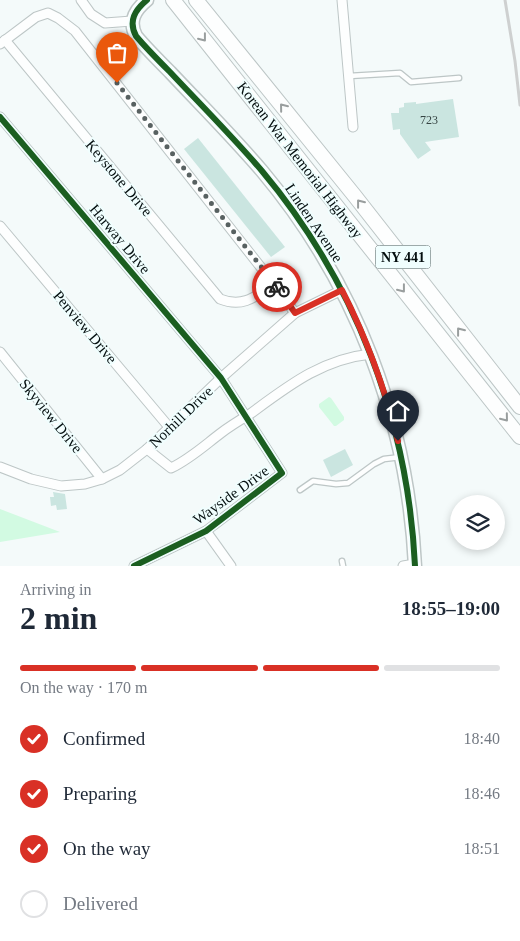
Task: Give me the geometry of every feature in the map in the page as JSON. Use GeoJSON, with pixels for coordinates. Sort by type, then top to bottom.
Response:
{"type":"FeatureCollection","features":[{"type":"Feature","properties":{"kind":"main road","name":"Korean War Memorial Highway"},"geometry":{"type":"LineString","coordinates":[[173,0],[520,437]]}},
{"type":"Feature","properties":{"kind":"main road","name":"Korean War Memorial Highway"},"geometry":{"type":"LineString","coordinates":[[196,0],[354,195],[520,407]]}},
{"type":"Feature","properties":{"kind":"street"},"geometry":{"type":"LineString","coordinates":[[81,0],[95,18],[105,23],[132,21],[135,12],[147,0]]}},
{"type":"Feature","properties":{"kind":"street"},"geometry":{"type":"LineString","coordinates":[[342,0],[353,127]]}},
{"type":"Feature","properties":{"kind":"street","name":"Keystone Drive"},"geometry":{"type":"LineString","coordinates":[[48,13],[68,25],[80,37],[274,284],[249,300],[230,303],[220,299],[2,42],[36,17],[48,13]]}},
{"type":"Feature","properties":{"kind":"street","name":"Linden Avenue"},"geometry":{"type":"LineString","coordinates":[[132,21],[134,31],[140,40],[246,152],[291,206],[321,251],[342,290],[371,354],[388,403],[402,457],[411,512],[411,565]]}},
{"type":"Feature","properties":{"kind":"street","name":"Harway Drive"},"geometry":{"type":"LineString","coordinates":[[0,117],[221,378],[247,416]]}},
{"type":"Feature","properties":{"kind":"street","name":"Penview Drive"},"geometry":{"type":"LineString","coordinates":[[0,226],[169,427]]}},
{"type":"Feature","properties":{"kind":"street"},"geometry":{"type":"LineString","coordinates":[[274,284],[295,313]]}},
{"type":"Feature","properties":{"kind":"street","name":"Norhill Drive"},"geometry":{"type":"LineString","coordinates":[[0,467],[31,479],[61,486],[85,484],[102,479],[120,470],[147,449],[221,378],[295,313],[342,290]]}},
{"type":"Feature","properties":{"kind":"street","name":"Skyview Drive"},"geometry":{"type":"LineString","coordinates":[[0,352],[102,479]]}},
{"type":"Feature","properties":{"kind":"street"},"geometry":{"type":"LineString","coordinates":[[147,449],[171,468],[184,462],[223,431],[301,377],[322,366],[371,354]]}},
{"type":"Feature","properties":{"kind":"street","name":"Wayside Drive"},"geometry":{"type":"LineString","coordinates":[[134,566],[206,531],[282,473],[247,416]]}},
{"type":"Feature","properties":{"kind":"street"},"geometry":{"type":"LineString","coordinates":[[206,531],[231,566]]}},
{"type":"Feature","properties":{"kind":"lane"},"geometry":{"type":"LineString","coordinates":[[349,76],[400,74],[411,82],[459,78]]}},
{"type":"Feature","properties":{"kind":"lane"},"geometry":{"type":"LineString","coordinates":[[300,490],[313,481],[336,484],[348,483],[379,461],[402,457]]}},
{"type":"Feature","properties":{"kind":"green space"},"geometry":{"type":"Polygon","coordinates":[[[329,397],[344,417],[344,420],[336,426],[319,407],[319,404],[329,397]]]}},
{"type":"Feature","properties":{"kind":"green space"},"geometry":{"type":"Polygon","coordinates":[[[0,509],[60,532],[0,542],[0,509]]]}},
{"type":"Feature","properties":{"kind":"building"},"geometry":{"type":"Polygon","coordinates":[[[453,99],[459,137],[425,142],[431,150],[418,159],[400,134],[400,129],[393,130],[391,113],[399,113],[399,108],[404,107],[404,103],[416,102],[416,104],[453,99]]]}},
{"type":"Feature","properties":{"kind":"building"},"geometry":{"type":"Polygon","coordinates":[[[198,138],[285,247],[271,257],[184,149],[198,138]]]}},
{"type":"Feature","properties":{"kind":"building"},"geometry":{"type":"Polygon","coordinates":[[[345,449],[353,465],[331,477],[323,460],[345,449]]]}},
{"type":"Feature","properties":{"kind":"building"},"geometry":{"type":"Polygon","coordinates":[[[53,492],[65,494],[67,509],[57,510],[56,505],[51,506],[50,497],[54,497],[53,492]]]}},
{"type":"Feature","properties":{"kind":"railway"},"geometry":{"type":"LineString","coordinates":[[505,0],[520,105]]}},
{"type":"Feature","properties":{"kind":"cycle path"},"geometry":{"type":"LineString","coordinates":[[147,0],[134,16],[133,25],[136,36],[262,171],[295,214],[325,260],[350,307],[371,356],[388,407],[401,459],[410,512],[415,566]]}},
{"type":"Feature","properties":{"kind":"cycle path"},"geometry":{"type":"LineString","coordinates":[[0,117],[221,378],[282,473],[206,531],[134,566]]}},
{"type":"Feature","properties":{"kind":"way so far"},"geometry":{"type":"LineString","coordinates":[[117,83],[277,287]]}},
{"type":"Feature","properties":{"kind":"route"},"geometry":{"type":"LineString","coordinates":[[277,287],[295,313],[342,290],[354,313],[380,378],[398,441]]}}]}
